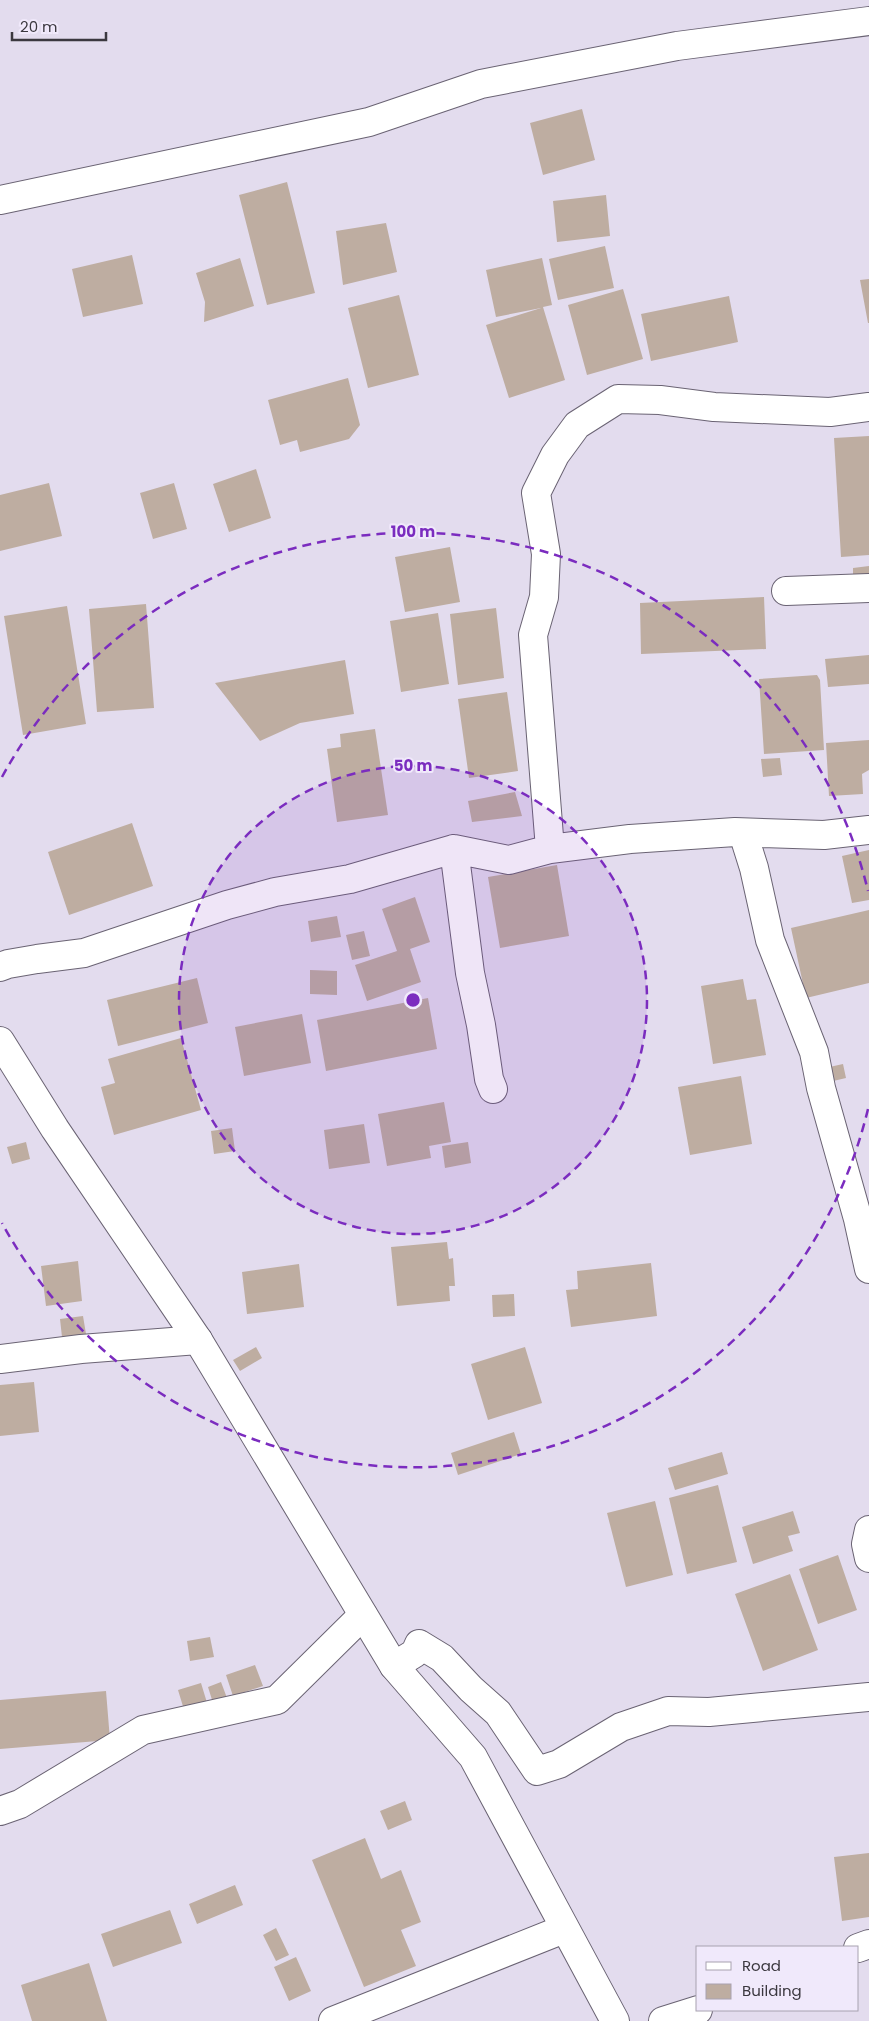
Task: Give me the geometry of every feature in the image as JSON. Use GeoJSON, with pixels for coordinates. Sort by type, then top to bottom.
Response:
{"type":"FeatureCollection","features":[{"type":"Feature","properties":{"kind":"street"},"geometry":{"type":"LineString","coordinates":[[0,200],[368,122],[481,84],[677,46],[869,21]]}},
{"type":"Feature","properties":{"kind":"street"},"geometry":{"type":"LineString","coordinates":[[550,850],[533,635],[544,598],[546,554],[536,493],[555,455],[577,425],[618,399],[660,400],[714,407],[830,412],[869,407]]}},
{"type":"Feature","properties":{"kind":"street"},"geometry":{"type":"LineString","coordinates":[[786,591],[869,588]]}},
{"type":"Feature","properties":{"kind":"street"},"geometry":{"type":"LineString","coordinates":[[0,967],[36,959],[84,953],[227,905],[275,892],[350,879],[454,849],[509,860],[550,850],[630,839],[693,834],[824,835],[869,830]]}},
{"type":"Feature","properties":{"kind":"street"},"geometry":{"type":"LineString","coordinates":[[743,833],[754,868],[770,940],[814,1052],[821,1088],[864,1223],[869,1270]]}},
{"type":"Feature","properties":{"kind":"street"},"geometry":{"type":"LineString","coordinates":[[454,849],[470,974],[481,1025],[489,1080],[493,1089]]}},
{"type":"Feature","properties":{"kind":"street"},"geometry":{"type":"LineString","coordinates":[[0,1041],[55,1128],[198,1340],[394,1666],[473,1757],[615,2021]]}},
{"type":"Feature","properties":{"kind":"street"},"geometry":{"type":"LineString","coordinates":[[0,1358],[81,1349],[198,1340]]}},
{"type":"Feature","properties":{"kind":"street"},"geometry":{"type":"LineString","coordinates":[[869,1530],[866,1544],[869,1558]]}},
{"type":"Feature","properties":{"kind":"street"},"geometry":{"type":"LineString","coordinates":[[0,1811],[20,1804],[143,1730],[277,1700],[363,1615]]}},
{"type":"Feature","properties":{"kind":"street"},"geometry":{"type":"LineString","coordinates":[[394,1666],[415,1653],[419,1644],[442,1658],[471,1689],[498,1713],[538,1771],[559,1764],[621,1727],[668,1711],[709,1712],[869,1697]]}},
{"type":"Feature","properties":{"kind":"street"},"geometry":{"type":"LineString","coordinates":[[332,2021],[564,1929]]}},
{"type":"Feature","properties":{"kind":"street"},"geometry":{"type":"LineString","coordinates":[[663,2021],[696,2011]]}},
{"type":"Feature","properties":{"kind":"building"},"geometry":{"type":"Polygon","coordinates":[[[582,109],[595,160],[543,175],[530,123],[582,109]]]}},
{"type":"Feature","properties":{"kind":"building"},"geometry":{"type":"Polygon","coordinates":[[[287,182],[315,293],[267,305],[239,195],[287,182]]]}},
{"type":"Feature","properties":{"kind":"building"},"geometry":{"type":"Polygon","coordinates":[[[606,195],[610,236],[557,242],[553,201],[606,195]]]}},
{"type":"Feature","properties":{"kind":"building"},"geometry":{"type":"Polygon","coordinates":[[[386,223],[397,272],[343,285],[336,231],[386,223]]]}},
{"type":"Feature","properties":{"kind":"building"},"geometry":{"type":"Polygon","coordinates":[[[605,246],[614,288],[558,300],[549,259],[605,246]]]}},
{"type":"Feature","properties":{"kind":"building"},"geometry":{"type":"Polygon","coordinates":[[[132,255],[143,304],[83,317],[72,269],[132,255]]]}},
{"type":"Feature","properties":{"kind":"building"},"geometry":{"type":"Polygon","coordinates":[[[240,258],[254,306],[204,322],[205,302],[196,273],[240,258]]]}},
{"type":"Feature","properties":{"kind":"building"},"geometry":{"type":"Polygon","coordinates":[[[542,258],[552,305],[543,307],[565,380],[509,398],[486,325],[541,308],[496,317],[486,270],[542,258]]]}},
{"type":"Feature","properties":{"kind":"building"},"geometry":{"type":"Polygon","coordinates":[[[869,279],[869,323],[868,323],[860,280],[869,279]]]}},
{"type":"Feature","properties":{"kind":"building"},"geometry":{"type":"Polygon","coordinates":[[[623,289],[643,359],[587,375],[568,305],[623,289]]]}},
{"type":"Feature","properties":{"kind":"building"},"geometry":{"type":"Polygon","coordinates":[[[399,295],[419,375],[368,388],[348,308],[399,295]]]}},
{"type":"Feature","properties":{"kind":"building"},"geometry":{"type":"Polygon","coordinates":[[[729,296],[738,342],[651,361],[641,314],[729,296]]]}},
{"type":"Feature","properties":{"kind":"building"},"geometry":{"type":"Polygon","coordinates":[[[348,378],[360,425],[349,439],[300,452],[297,440],[280,445],[268,400],[348,378]]]}},
{"type":"Feature","properties":{"kind":"building"},"geometry":{"type":"Polygon","coordinates":[[[869,436],[869,555],[841,557],[834,438],[869,436]]]}},
{"type":"Feature","properties":{"kind":"building"},"geometry":{"type":"Polygon","coordinates":[[[256,469],[271,518],[229,532],[213,484],[256,469]]]}},
{"type":"Feature","properties":{"kind":"building"},"geometry":{"type":"Polygon","coordinates":[[[49,483],[62,536],[0,551],[0,495],[49,483]]]}},
{"type":"Feature","properties":{"kind":"building"},"geometry":{"type":"Polygon","coordinates":[[[174,483],[187,529],[153,539],[140,493],[174,483]]]}},
{"type":"Feature","properties":{"kind":"building"},"geometry":{"type":"Polygon","coordinates":[[[450,547],[460,602],[405,612],[395,557],[450,547]]]}},
{"type":"Feature","properties":{"kind":"building"},"geometry":{"type":"Polygon","coordinates":[[[869,566],[869,581],[853,582],[853,568],[869,566]]]}},
{"type":"Feature","properties":{"kind":"building"},"geometry":{"type":"Polygon","coordinates":[[[764,597],[766,649],[641,654],[640,603],[764,597]]]}},
{"type":"Feature","properties":{"kind":"building"},"geometry":{"type":"Polygon","coordinates":[[[146,604],[154,708],[97,712],[89,609],[146,604]]]}},
{"type":"Feature","properties":{"kind":"building"},"geometry":{"type":"Polygon","coordinates":[[[67,606],[86,724],[23,735],[4,616],[67,606]]]}},
{"type":"Feature","properties":{"kind":"building"},"geometry":{"type":"Polygon","coordinates":[[[496,608],[504,678],[458,685],[450,614],[496,608]]]}},
{"type":"Feature","properties":{"kind":"building"},"geometry":{"type":"Polygon","coordinates":[[[438,613],[449,684],[401,692],[390,621],[438,613]]]}},
{"type":"Feature","properties":{"kind":"building"},"geometry":{"type":"Polygon","coordinates":[[[869,655],[869,684],[828,687],[825,659],[869,655]]]}},
{"type":"Feature","properties":{"kind":"building"},"geometry":{"type":"Polygon","coordinates":[[[345,660],[354,714],[300,723],[260,741],[215,683],[345,660]]]}},
{"type":"Feature","properties":{"kind":"building"},"geometry":{"type":"Polygon","coordinates":[[[817,675],[820,680],[824,750],[764,754],[759,679],[817,675]]]}},
{"type":"Feature","properties":{"kind":"building"},"geometry":{"type":"Polygon","coordinates":[[[507,692],[518,771],[469,778],[458,699],[507,692]]]}},
{"type":"Feature","properties":{"kind":"building"},"geometry":{"type":"Polygon","coordinates":[[[375,729],[388,815],[337,822],[327,749],[341,747],[340,734],[375,729]]]}},
{"type":"Feature","properties":{"kind":"building"},"geometry":{"type":"Polygon","coordinates":[[[869,740],[869,770],[862,774],[863,794],[829,796],[826,743],[869,740]]]}},
{"type":"Feature","properties":{"kind":"building"},"geometry":{"type":"Polygon","coordinates":[[[780,758],[782,775],[763,777],[761,759],[780,758]]]}},
{"type":"Feature","properties":{"kind":"building"},"geometry":{"type":"Polygon","coordinates":[[[515,792],[522,816],[472,822],[468,801],[515,792]]]}},
{"type":"Feature","properties":{"kind":"building"},"geometry":{"type":"Polygon","coordinates":[[[132,823],[153,886],[69,915],[48,852],[132,823]]]}},
{"type":"Feature","properties":{"kind":"building"},"geometry":{"type":"Polygon","coordinates":[[[869,850],[869,900],[852,903],[842,856],[869,850]]]}},
{"type":"Feature","properties":{"kind":"building"},"geometry":{"type":"Polygon","coordinates":[[[557,865],[569,936],[500,948],[488,877],[557,865]]]}},
{"type":"Feature","properties":{"kind":"building"},"geometry":{"type":"Polygon","coordinates":[[[415,897],[430,942],[410,949],[421,982],[367,1001],[355,965],[397,951],[382,909],[415,897]]]}},
{"type":"Feature","properties":{"kind":"building"},"geometry":{"type":"Polygon","coordinates":[[[869,910],[869,983],[806,998],[791,928],[869,910]]]}},
{"type":"Feature","properties":{"kind":"building"},"geometry":{"type":"Polygon","coordinates":[[[337,916],[341,937],[311,942],[308,921],[337,916]]]}},
{"type":"Feature","properties":{"kind":"building"},"geometry":{"type":"Polygon","coordinates":[[[364,931],[370,956],[352,960],[346,935],[364,931]]]}},
{"type":"Feature","properties":{"kind":"building"},"geometry":{"type":"Polygon","coordinates":[[[310,970],[337,971],[337,995],[310,994],[310,970]]]}},
{"type":"Feature","properties":{"kind":"building"},"geometry":{"type":"Polygon","coordinates":[[[197,978],[208,1023],[118,1046],[107,1000],[197,978]]]}},
{"type":"Feature","properties":{"kind":"building"},"geometry":{"type":"Polygon","coordinates":[[[743,979],[747,1000],[756,999],[766,1055],[713,1064],[701,986],[743,979]]]}},
{"type":"Feature","properties":{"kind":"building"},"geometry":{"type":"Polygon","coordinates":[[[428,998],[437,1049],[326,1071],[317,1020],[428,998]]]}},
{"type":"Feature","properties":{"kind":"building"},"geometry":{"type":"Polygon","coordinates":[[[302,1014],[311,1063],[244,1076],[235,1027],[302,1014]]]}},
{"type":"Feature","properties":{"kind":"building"},"geometry":{"type":"Polygon","coordinates":[[[181,1038],[201,1110],[114,1135],[101,1087],[115,1083],[108,1059],[181,1038]]]}},
{"type":"Feature","properties":{"kind":"building"},"geometry":{"type":"Polygon","coordinates":[[[843,1064],[846,1078],[829,1082],[825,1068],[843,1064]]]}},
{"type":"Feature","properties":{"kind":"building"},"geometry":{"type":"Polygon","coordinates":[[[741,1076],[752,1144],[690,1155],[678,1087],[741,1076]]]}},
{"type":"Feature","properties":{"kind":"building"},"geometry":{"type":"Polygon","coordinates":[[[444,1102],[451,1142],[429,1146],[431,1158],[387,1166],[378,1114],[444,1102]]]}},
{"type":"Feature","properties":{"kind":"building"},"geometry":{"type":"Polygon","coordinates":[[[364,1124],[370,1163],[329,1169],[324,1130],[364,1124]]]}},
{"type":"Feature","properties":{"kind":"building"},"geometry":{"type":"Polygon","coordinates":[[[232,1128],[235,1151],[214,1154],[211,1131],[232,1128]]]}},
{"type":"Feature","properties":{"kind":"building"},"geometry":{"type":"Polygon","coordinates":[[[26,1142],[30,1159],[12,1164],[7,1147],[26,1142]]]}},
{"type":"Feature","properties":{"kind":"building"},"geometry":{"type":"Polygon","coordinates":[[[468,1142],[471,1163],[445,1168],[442,1146],[468,1142]]]}},
{"type":"Feature","properties":{"kind":"building"},"geometry":{"type":"Polygon","coordinates":[[[447,1242],[449,1259],[453,1258],[455,1286],[449,1286],[450,1301],[397,1306],[391,1247],[447,1242]]]}},
{"type":"Feature","properties":{"kind":"building"},"geometry":{"type":"Polygon","coordinates":[[[78,1261],[82,1301],[46,1306],[41,1266],[78,1261]]]}},
{"type":"Feature","properties":{"kind":"building"},"geometry":{"type":"Polygon","coordinates":[[[651,1263],[657,1316],[571,1327],[566,1290],[578,1289],[577,1271],[651,1263]]]}},
{"type":"Feature","properties":{"kind":"building"},"geometry":{"type":"Polygon","coordinates":[[[299,1264],[304,1307],[247,1314],[242,1272],[299,1264]]]}},
{"type":"Feature","properties":{"kind":"building"},"geometry":{"type":"Polygon","coordinates":[[[514,1294],[515,1316],[493,1317],[492,1295],[514,1294]]]}},
{"type":"Feature","properties":{"kind":"building"},"geometry":{"type":"Polygon","coordinates":[[[83,1316],[86,1334],[62,1337],[60,1319],[83,1316]]]}},
{"type":"Feature","properties":{"kind":"building"},"geometry":{"type":"Polygon","coordinates":[[[256,1347],[262,1358],[240,1371],[233,1360],[256,1347]]]}},
{"type":"Feature","properties":{"kind":"building"},"geometry":{"type":"Polygon","coordinates":[[[525,1347],[542,1403],[488,1420],[471,1364],[525,1347]]]}},
{"type":"Feature","properties":{"kind":"building"},"geometry":{"type":"Polygon","coordinates":[[[34,1382],[39,1432],[0,1436],[0,1385],[34,1382]]]}},
{"type":"Feature","properties":{"kind":"building"},"geometry":{"type":"Polygon","coordinates":[[[514,1432],[521,1454],[458,1475],[451,1453],[514,1432]]]}},
{"type":"Feature","properties":{"kind":"building"},"geometry":{"type":"Polygon","coordinates":[[[722,1452],[728,1474],[675,1490],[668,1468],[722,1452]]]}},
{"type":"Feature","properties":{"kind":"building"},"geometry":{"type":"Polygon","coordinates":[[[718,1485],[737,1562],[687,1574],[669,1498],[718,1485]]]}},
{"type":"Feature","properties":{"kind":"building"},"geometry":{"type":"Polygon","coordinates":[[[655,1501],[673,1575],[626,1587],[607,1513],[655,1501]]]}},
{"type":"Feature","properties":{"kind":"building"},"geometry":{"type":"Polygon","coordinates":[[[793,1511],[800,1533],[788,1536],[793,1551],[753,1564],[742,1527],[793,1511]]]}},
{"type":"Feature","properties":{"kind":"building"},"geometry":{"type":"Polygon","coordinates":[[[838,1555],[857,1610],[818,1624],[799,1569],[838,1555]]]}},
{"type":"Feature","properties":{"kind":"building"},"geometry":{"type":"Polygon","coordinates":[[[790,1574],[818,1650],[763,1671],[735,1594],[790,1574]]]}},
{"type":"Feature","properties":{"kind":"building"},"geometry":{"type":"Polygon","coordinates":[[[210,1637],[214,1657],[190,1661],[187,1641],[210,1637]]]}},
{"type":"Feature","properties":{"kind":"building"},"geometry":{"type":"Polygon","coordinates":[[[255,1665],[263,1686],[233,1696],[226,1675],[255,1665]]]}},
{"type":"Feature","properties":{"kind":"building"},"geometry":{"type":"Polygon","coordinates":[[[221,1682],[227,1698],[213,1703],[208,1687],[221,1682]]]}},
{"type":"Feature","properties":{"kind":"building"},"geometry":{"type":"Polygon","coordinates":[[[201,1683],[208,1706],[185,1713],[178,1690],[201,1683]]]}},
{"type":"Feature","properties":{"kind":"building"},"geometry":{"type":"Polygon","coordinates":[[[106,1691],[110,1740],[0,1749],[0,1700],[106,1691]]]}},
{"type":"Feature","properties":{"kind":"building"},"geometry":{"type":"Polygon","coordinates":[[[405,1801],[412,1820],[388,1830],[380,1811],[405,1801]]]}},
{"type":"Feature","properties":{"kind":"building"},"geometry":{"type":"Polygon","coordinates":[[[365,1838],[381,1879],[401,1870],[421,1922],[401,1930],[416,1966],[364,1987],[312,1860],[365,1838]]]}},
{"type":"Feature","properties":{"kind":"building"},"geometry":{"type":"Polygon","coordinates":[[[869,1853],[869,1917],[842,1921],[834,1857],[869,1853]]]}},
{"type":"Feature","properties":{"kind":"building"},"geometry":{"type":"Polygon","coordinates":[[[235,1885],[243,1905],[197,1924],[189,1904],[235,1885]]]}},
{"type":"Feature","properties":{"kind":"building"},"geometry":{"type":"Polygon","coordinates":[[[170,1910],[182,1943],[113,1967],[101,1934],[170,1910]]]}},
{"type":"Feature","properties":{"kind":"building"},"geometry":{"type":"Polygon","coordinates":[[[276,1928],[289,1955],[276,1961],[263,1935],[276,1928]]]}},
{"type":"Feature","properties":{"kind":"building"},"geometry":{"type":"Polygon","coordinates":[[[296,1957],[311,1991],[289,2001],[274,1967],[296,1957]]]}},
{"type":"Feature","properties":{"kind":"building"},"geometry":{"type":"Polygon","coordinates":[[[89,1963],[107,2021],[32,2021],[21,1985],[89,1963]]]}}]}
